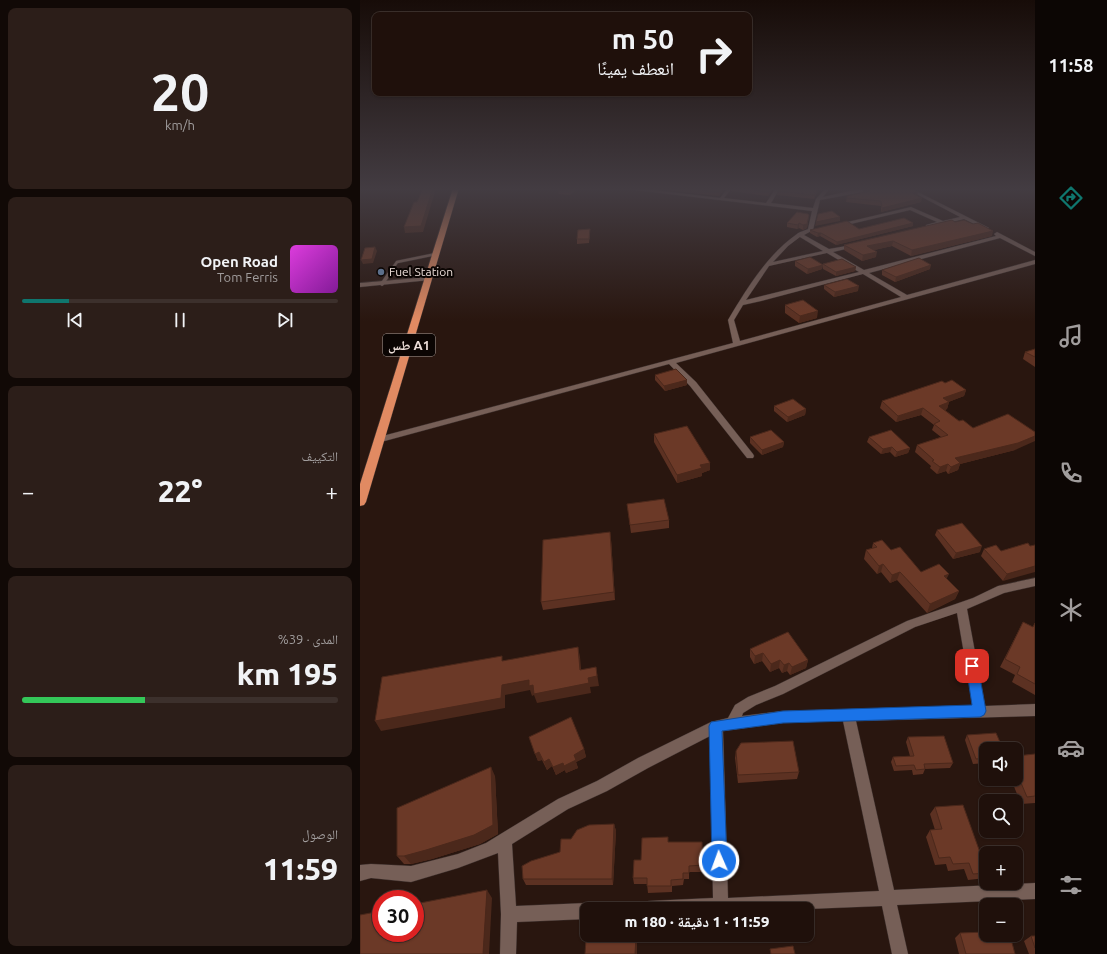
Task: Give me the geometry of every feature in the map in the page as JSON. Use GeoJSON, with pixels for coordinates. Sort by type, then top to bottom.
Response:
{"type":"FeatureCollection","features":[{"type":"Feature","properties":{"kind":"highway","name":"طس A1"},"geometry":{"type":"LineString","coordinates":[[360,502],[443,233]]}},
{"type":"Feature","properties":{"kind":"street"},"geometry":{"type":"LineString","coordinates":[[737,344],[731,320],[741,303],[758,276],[799,234],[804,233]]}},
{"type":"Feature","properties":{"kind":"street"},"geometry":{"type":"LineString","coordinates":[[995,233],[1035,254]]}},
{"type":"Feature","properties":{"kind":"street"},"geometry":{"type":"LineString","coordinates":[[799,234],[905,298]]}},
{"type":"Feature","properties":{"kind":"street"},"geometry":{"type":"LineString","coordinates":[[741,303],[759,300],[1002,236]]}},
{"type":"Feature","properties":{"kind":"street"},"geometry":{"type":"LineString","coordinates":[[768,265],[865,243]]}},
{"type":"Feature","properties":{"kind":"street"},"geometry":{"type":"LineString","coordinates":[[378,440],[671,362],[1035,262]]}},
{"type":"Feature","properties":{"kind":"street"},"geometry":{"type":"LineString","coordinates":[[360,285],[428,279]]}},
{"type":"Feature","properties":{"kind":"street"},"geometry":{"type":"LineString","coordinates":[[671,362],[693,384],[750,456]]}},
{"type":"Feature","properties":{"kind":"street"},"geometry":{"type":"LineString","coordinates":[[732,724],[738,709],[752,701],[779,690],[911,624],[961,607],[1002,589],[1035,582]]}},
{"type":"Feature","properties":{"kind":"street"},"geometry":{"type":"LineString","coordinates":[[961,607],[980,711]]}},
{"type":"Feature","properties":{"kind":"street"},"geometry":{"type":"LineString","coordinates":[[360,873],[372,871],[411,874],[458,861],[490,849],[578,796],[602,786],[643,763],[716,726],[783,717],[1035,710]]}},
{"type":"Feature","properties":{"kind":"street"},"geometry":{"type":"LineString","coordinates":[[848,716],[900,954]]}},
{"type":"Feature","properties":{"kind":"street"},"geometry":{"type":"LineString","coordinates":[[716,726],[721,902]]}},
{"type":"Feature","properties":{"kind":"street"},"geometry":{"type":"LineString","coordinates":[[504,840],[509,914],[508,954]]}},
{"type":"Feature","properties":{"kind":"street"},"geometry":{"type":"LineString","coordinates":[[813,902],[1035,892]]}},
{"type":"Feature","properties":{"kind":"street"},"geometry":{"type":"LineString","coordinates":[[509,914],[580,911]]}},
{"type":"Feature","properties":{"kind":"lane"},"geometry":{"type":"LineString","coordinates":[[382,284],[397,262],[436,254]]}},
{"type":"Feature","properties":{"kind":"building"},"geometry":{"type":"Polygon","coordinates":[[[578,233],[590,233],[589,239],[577,239],[578,233]]]}},
{"type":"Feature","properties":{"kind":"building"},"geometry":{"type":"Polygon","coordinates":[[[817,233],[875,233],[837,242],[821,233],[817,233]]]}},
{"type":"Feature","properties":{"kind":"building"},"geometry":{"type":"Polygon","coordinates":[[[898,233],[987,233],[912,250],[893,241],[867,246],[877,252],[863,255],[844,245],[898,233]]]}},
{"type":"Feature","properties":{"kind":"building"},"geometry":{"type":"Polygon","coordinates":[[[375,247],[372,259],[361,260],[365,248],[375,247]]]}},
{"type":"Feature","properties":{"kind":"building"},"geometry":{"type":"Polygon","coordinates":[[[810,257],[823,265],[808,269],[795,261],[810,257]]]}},
{"type":"Feature","properties":{"kind":"building"},"geometry":{"type":"Polygon","coordinates":[[[919,258],[931,265],[896,277],[882,270],[919,258]]]}},
{"type":"Feature","properties":{"kind":"building"},"geometry":{"type":"Polygon","coordinates":[[[842,259],[856,267],[836,272],[823,264],[842,259]]]}},
{"type":"Feature","properties":{"kind":"building"},"geometry":{"type":"Polygon","coordinates":[[[847,279],[859,286],[835,292],[824,285],[847,279]]]}},
{"type":"Feature","properties":{"kind":"building"},"geometry":{"type":"Polygon","coordinates":[[[803,300],[818,311],[800,316],[785,305],[803,300]]]}},
{"type":"Feature","properties":{"kind":"building"},"geometry":{"type":"Polygon","coordinates":[[[1035,349],[1035,357],[1025,352],[1035,349]]]}},
{"type":"Feature","properties":{"kind":"building"},"geometry":{"type":"Polygon","coordinates":[[[676,369],[687,380],[664,386],[655,375],[676,369]]]}},
{"type":"Feature","properties":{"kind":"building"},"geometry":{"type":"Polygon","coordinates":[[[952,380],[966,390],[943,398],[949,402],[939,406],[959,421],[963,420],[973,428],[1008,414],[1035,432],[1035,436],[1018,443],[955,458],[960,463],[951,467],[948,464],[940,467],[917,445],[948,435],[934,424],[940,421],[923,408],[898,416],[882,401],[942,381],[945,383],[952,380]]]}},
{"type":"Feature","properties":{"kind":"building"},"geometry":{"type":"Polygon","coordinates":[[[793,399],[806,409],[788,417],[774,406],[793,399]]]}},
{"type":"Feature","properties":{"kind":"building"},"geometry":{"type":"Polygon","coordinates":[[[687,426],[710,463],[700,465],[702,468],[677,475],[654,434],[687,426]]]}},
{"type":"Feature","properties":{"kind":"building"},"geometry":{"type":"Polygon","coordinates":[[[771,430],[784,442],[762,450],[750,437],[771,430]]]}},
{"type":"Feature","properties":{"kind":"building"},"geometry":{"type":"Polygon","coordinates":[[[891,430],[910,448],[897,452],[892,447],[883,449],[869,437],[891,430]]]}},
{"type":"Feature","properties":{"kind":"building"},"geometry":{"type":"Polygon","coordinates":[[[664,499],[669,520],[630,525],[627,504],[664,499]]]}},
{"type":"Feature","properties":{"kind":"building"},"geometry":{"type":"Polygon","coordinates":[[[962,523],[982,546],[956,553],[937,530],[962,523]]]}},
{"type":"Feature","properties":{"kind":"building"},"geometry":{"type":"Polygon","coordinates":[[[610,532],[614,592],[541,602],[543,540],[610,532]]]}},
{"type":"Feature","properties":{"kind":"building"},"geometry":{"type":"Polygon","coordinates":[[[882,540],[891,550],[900,547],[921,572],[939,564],[949,574],[944,576],[959,591],[930,604],[900,572],[892,575],[883,564],[879,566],[866,550],[877,547],[873,543],[882,540]]]}},
{"type":"Feature","properties":{"kind":"building"},"geometry":{"type":"Polygon","coordinates":[[[1028,543],[1030,546],[1035,545],[1035,566],[1007,574],[984,549],[996,545],[1001,551],[1028,543]]]}},
{"type":"Feature","properties":{"kind":"building"},"geometry":{"type":"Polygon","coordinates":[[[1023,622],[1033,627],[1035,623],[1035,684],[1017,674],[1020,667],[1005,659],[1023,622]]]}},
{"type":"Feature","properties":{"kind":"building"},"geometry":{"type":"Polygon","coordinates":[[[788,632],[808,660],[792,667],[789,663],[784,665],[780,660],[771,664],[763,653],[755,656],[750,649],[788,632]]]}},
{"type":"Feature","properties":{"kind":"building"},"geometry":{"type":"Polygon","coordinates":[[[578,647],[580,670],[596,667],[597,676],[588,678],[589,683],[534,694],[533,685],[529,686],[529,680],[502,685],[501,698],[375,721],[382,677],[502,656],[502,661],[578,647]]]}},
{"type":"Feature","properties":{"kind":"building"},"geometry":{"type":"Polygon","coordinates":[[[571,717],[584,749],[574,755],[576,760],[564,766],[563,763],[553,767],[549,759],[544,762],[539,752],[535,754],[529,737],[571,717]]]}},
{"type":"Feature","properties":{"kind":"building"},"geometry":{"type":"Polygon","coordinates":[[[996,733],[1000,742],[979,742],[979,759],[976,759],[967,735],[996,733]]]}},
{"type":"Feature","properties":{"kind":"building"},"geometry":{"type":"Polygon","coordinates":[[[944,736],[953,763],[924,764],[925,769],[916,770],[914,765],[896,766],[893,757],[914,756],[908,737],[944,736]]]}},
{"type":"Feature","properties":{"kind":"building"},"geometry":{"type":"Polygon","coordinates":[[[793,741],[799,772],[738,775],[736,751],[741,743],[793,741]]]}},
{"type":"Feature","properties":{"kind":"building"},"geometry":{"type":"Polygon","coordinates":[[[1035,754],[1035,796],[1027,797],[1022,786],[1023,755],[1035,754]]]}},
{"type":"Feature","properties":{"kind":"building"},"geometry":{"type":"Polygon","coordinates":[[[491,767],[493,825],[474,835],[404,856],[397,856],[397,808],[491,767]]]}},
{"type":"Feature","properties":{"kind":"building"},"geometry":{"type":"Polygon","coordinates":[[[963,805],[979,850],[979,874],[973,874],[969,863],[953,864],[950,857],[939,858],[930,830],[942,829],[935,807],[963,805]]]}},
{"type":"Feature","properties":{"kind":"building"},"geometry":{"type":"Polygon","coordinates":[[[614,824],[612,879],[523,879],[522,866],[531,861],[560,852],[561,839],[571,839],[577,830],[589,825],[614,824]]]}},
{"type":"Feature","properties":{"kind":"building"},"geometry":{"type":"Polygon","coordinates":[[[668,837],[668,842],[702,842],[703,865],[689,866],[689,873],[683,873],[683,879],[671,880],[671,886],[647,886],[647,878],[633,878],[634,860],[641,860],[642,838],[668,837]]]}},
{"type":"Feature","properties":{"kind":"building"},"geometry":{"type":"Polygon","coordinates":[[[487,890],[483,954],[360,954],[360,915],[372,913],[372,942],[424,942],[424,902],[487,890]]]}},
{"type":"Feature","properties":{"kind":"building"},"geometry":{"type":"Polygon","coordinates":[[[979,932],[979,942],[1012,942],[1015,954],[966,954],[960,933],[979,932]]]}},
{"type":"Feature","properties":{"kind":"building"},"geometry":{"type":"Polygon","coordinates":[[[1031,936],[1035,936],[1035,948],[1031,936]]]}},
{"type":"Feature","properties":{"kind":"building"},"geometry":{"type":"Polygon","coordinates":[[[586,942],[636,942],[635,954],[585,954],[586,942]]]}},
{"type":"Feature","properties":{"kind":"building"},"geometry":{"type":"Polygon","coordinates":[[[793,946],[795,954],[771,954],[770,949],[793,946]]]}},
{"type":"Feature","properties":{"kind":"place","name":"Fuel Station"},"geometry":{"type":"Point","coordinates":[381,272]}},
{"type":"Feature","properties":{"kind":"route"},"geometry":{"type":"LineString","coordinates":[[719,861],[716,726],[783,717],[980,711],[972,666]]}}]}
